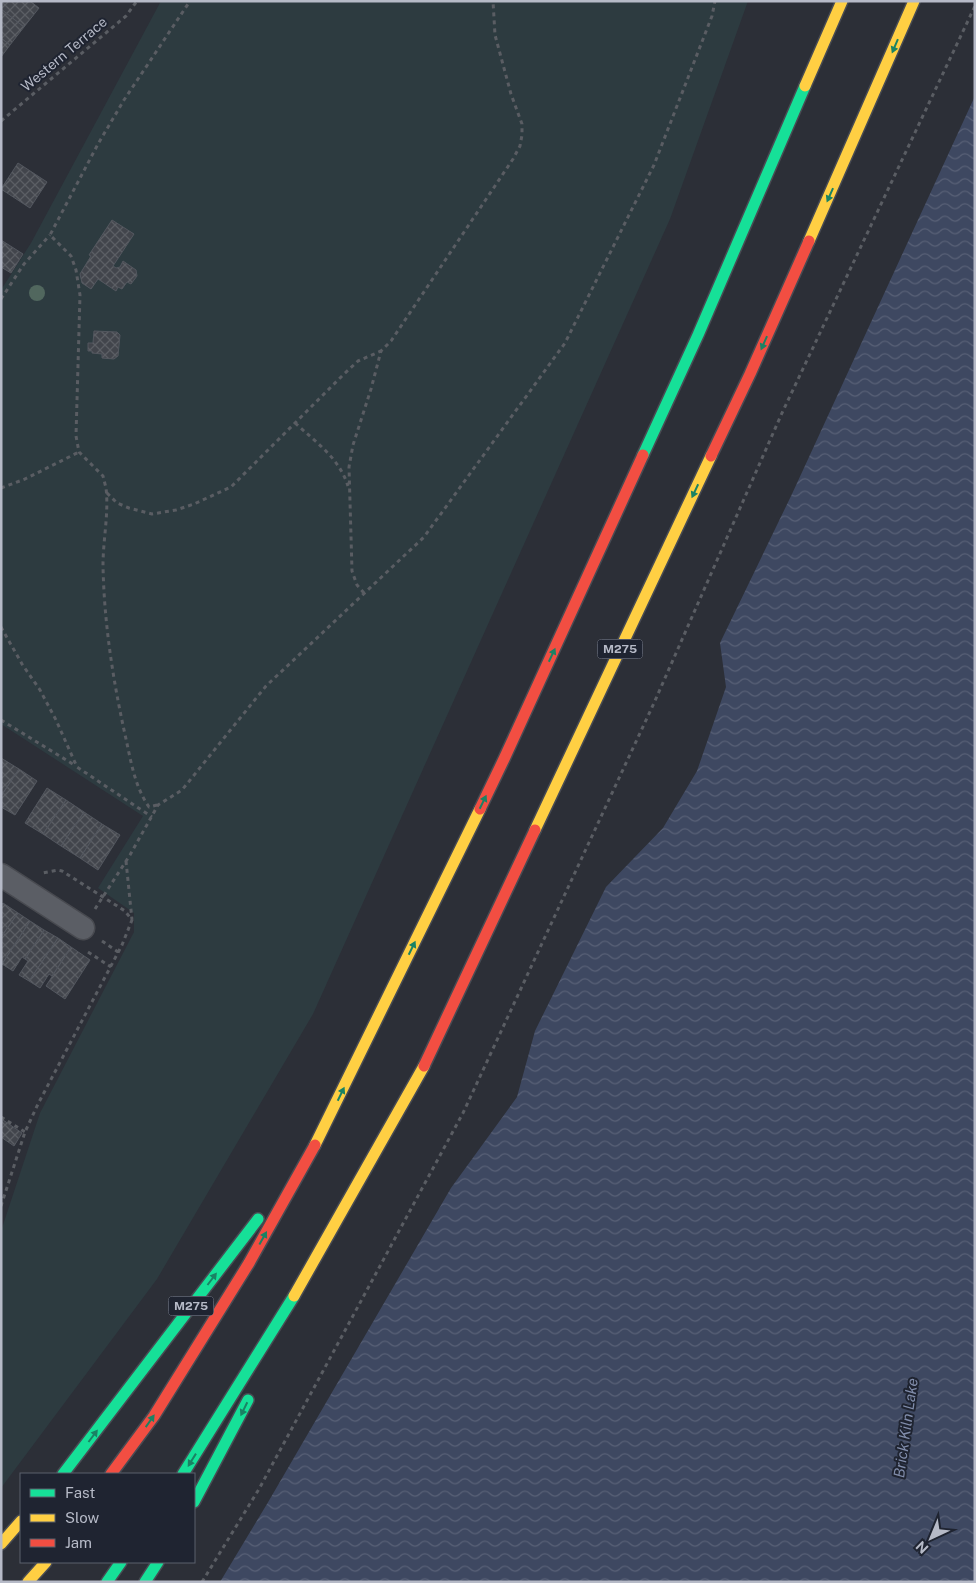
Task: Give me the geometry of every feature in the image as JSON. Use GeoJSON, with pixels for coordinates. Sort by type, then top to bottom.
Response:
{"type":"FeatureCollection","features":[{"type":"Feature","properties":{"kind":"highway","name":"M275"},"geometry":{"type":"LineString","coordinates":[[113,1473],[154,1416],[249,1263],[319,1138],[504,759],[698,335],[842,1]]}},
{"type":"Feature","properties":{"kind":"highway","name":"M275"},"geometry":{"type":"LineString","coordinates":[[184,1473],[301,1285],[424,1065],[750,374],[914,1]]}},
{"type":"Feature","properties":{"kind":"highway","name":"M275"},"geometry":{"type":"LineString","coordinates":[[63,1473],[319,1138]]}},
{"type":"Feature","properties":{"kind":"highway","name":"M275"},"geometry":{"type":"LineString","coordinates":[[266,1362],[301,1285]]}},
{"type":"Feature","properties":{"kind":"highway"},"geometry":{"type":"LineString","coordinates":[[195,1500],[254,1388]]}},
{"type":"Feature","properties":{"kind":"highway"},"geometry":{"type":"LineString","coordinates":[[1,1544],[20,1522]]}},
{"type":"Feature","properties":{"kind":"highway"},"geometry":{"type":"LineString","coordinates":[[28,1582],[45,1563]]}},
{"type":"Feature","properties":{"kind":"highway"},"geometry":{"type":"LineString","coordinates":[[107,1582],[120,1563]]}},
{"type":"Feature","properties":{"kind":"highway"},"geometry":{"type":"LineString","coordinates":[[145,1582],[157,1563]]}},
{"type":"Feature","properties":{"kind":"street"},"geometry":{"type":"LineString","coordinates":[[1,875],[83,928]]}},
{"type":"Feature","properties":{"kind":"path","name":"Western Terrace"},"geometry":{"type":"LineString","coordinates":[[1,121],[126,16],[138,1]]}},
{"type":"Feature","properties":{"kind":"path"},"geometry":{"type":"LineString","coordinates":[[1,300],[24,264],[50,235],[98,144],[124,100],[190,1]]}},
{"type":"Feature","properties":{"kind":"path"},"geometry":{"type":"LineString","coordinates":[[107,493],[117,503],[152,514],[176,510],[194,504],[231,487],[358,361],[381,351],[391,341],[520,146],[522,124],[511,94],[495,35],[493,1]]}},
{"type":"Feature","properties":{"kind":"path"},"geometry":{"type":"LineString","coordinates":[[50,235],[71,256],[76,270],[80,295],[76,436],[79,452],[103,476],[107,493],[103,564],[109,649],[118,707],[134,776],[142,797],[149,807],[158,805],[182,790],[266,686],[424,537],[565,343],[654,165],[712,16],[715,1]]}},
{"type":"Feature","properties":{"kind":"path"},"geometry":{"type":"LineString","coordinates":[[202,1582],[259,1489],[463,1113],[654,703],[782,413],[975,6]]}},
{"type":"Feature","properties":{"kind":"path"},"geometry":{"type":"LineString","coordinates":[[364,593],[357,585],[352,571],[349,467],[353,445],[381,351]]}},
{"type":"Feature","properties":{"kind":"path"},"geometry":{"type":"LineString","coordinates":[[295,423],[334,458],[344,473],[349,489]]}},
{"type":"Feature","properties":{"kind":"path"},"geometry":{"type":"LineString","coordinates":[[1,488],[25,479],[79,452]]}},
{"type":"Feature","properties":{"kind":"path"},"geometry":{"type":"LineString","coordinates":[[1,627],[22,664],[40,690],[77,767]]}},
{"type":"Feature","properties":{"kind":"path"},"geometry":{"type":"LineString","coordinates":[[1,720],[77,767],[152,817]]}},
{"type":"Feature","properties":{"kind":"path"},"geometry":{"type":"LineString","coordinates":[[103,896],[126,861],[158,805]]}},
{"type":"Feature","properties":{"kind":"path"},"geometry":{"type":"LineString","coordinates":[[1,1206],[26,1132],[38,1104],[122,945],[132,920],[126,861]]}},
{"type":"Feature","properties":{"kind":"path"},"geometry":{"type":"LineString","coordinates":[[38,874],[62,871],[125,911],[132,920]]}},
{"type":"Feature","properties":{"kind":"path"},"geometry":{"type":"LineString","coordinates":[[1,1117],[26,1132]]}},
{"type":"Feature","properties":{"kind":"shaded area"},"geometry":{"type":"Polygon","coordinates":[[[161,1],[748,1],[670,219],[313,1014],[157,1279],[1,1488],[1,1231],[40,1113],[134,932],[134,913],[98,888],[143,816],[1,724],[1,290],[31,243],[161,1]]]}},
{"type":"Feature","properties":{"kind":"water","name":"Brick Kiln Lake"},"geometry":{"type":"Polygon","coordinates":[[[975,96],[975,1582],[220,1582],[451,1188],[517,1097],[535,1031],[606,887],[663,828],[697,771],[726,687],[720,643],[792,494],[975,96]]]}},
{"type":"Feature","properties":{"kind":"building"},"geometry":{"type":"Polygon","coordinates":[[[1,1],[30,1],[39,8],[24,27],[1,9],[1,1]]]}},
{"type":"Feature","properties":{"kind":"building"},"geometry":{"type":"Polygon","coordinates":[[[1,9],[24,27],[10,45],[1,38],[1,9]]]}},
{"type":"Feature","properties":{"kind":"building"},"geometry":{"type":"Polygon","coordinates":[[[1,38],[10,45],[1,57],[1,38]]]}},
{"type":"Feature","properties":{"kind":"building"},"geometry":{"type":"Polygon","coordinates":[[[18,163],[47,182],[30,208],[1,189],[18,163]]]}},
{"type":"Feature","properties":{"kind":"building"},"geometry":{"type":"Polygon","coordinates":[[[112,220],[134,234],[113,266],[116,268],[120,267],[123,261],[136,270],[137,276],[131,284],[127,282],[122,289],[118,287],[116,291],[98,279],[91,289],[82,283],[80,274],[91,256],[89,255],[112,220]]]}},
{"type":"Feature","properties":{"kind":"building"},"geometry":{"type":"Polygon","coordinates":[[[1,240],[23,254],[11,273],[1,267],[1,240]]]}},
{"type":"Feature","properties":{"kind":"building"},"geometry":{"type":"Polygon","coordinates":[[[94,331],[117,332],[120,335],[118,356],[114,359],[102,358],[102,354],[88,351],[88,343],[93,343],[94,331]]]}},
{"type":"Feature","properties":{"kind":"building"},"geometry":{"type":"Polygon","coordinates":[[[1,758],[19,769],[1,796],[1,758]]]}},
{"type":"Feature","properties":{"kind":"building"},"geometry":{"type":"Polygon","coordinates":[[[19,769],[37,781],[15,815],[1,807],[1,796],[19,769]]]}},
{"type":"Feature","properties":{"kind":"building"},"geometry":{"type":"Polygon","coordinates":[[[47,788],[66,800],[43,834],[25,823],[47,788]]]}},
{"type":"Feature","properties":{"kind":"building"},"geometry":{"type":"Polygon","coordinates":[[[66,800],[84,812],[61,846],[43,834],[66,800]]]}},
{"type":"Feature","properties":{"kind":"building"},"geometry":{"type":"Polygon","coordinates":[[[84,812],[102,824],[80,858],[61,846],[84,812]]]}},
{"type":"Feature","properties":{"kind":"building"},"geometry":{"type":"Polygon","coordinates":[[[102,824],[120,835],[98,870],[80,858],[102,824]]]}},
{"type":"Feature","properties":{"kind":"building"},"geometry":{"type":"Polygon","coordinates":[[[3,903],[18,913],[1,937],[1,906],[3,903]]]}},
{"type":"Feature","properties":{"kind":"building"},"geometry":{"type":"Polygon","coordinates":[[[18,913],[30,921],[2,964],[1,937],[18,913]]]}},
{"type":"Feature","properties":{"kind":"building"},"geometry":{"type":"Polygon","coordinates":[[[30,921],[44,930],[25,959],[22,957],[13,971],[2,964],[30,921]]]}},
{"type":"Feature","properties":{"kind":"building"},"geometry":{"type":"Polygon","coordinates":[[[44,930],[58,938],[29,981],[19,975],[28,961],[25,959],[44,930]]]}},
{"type":"Feature","properties":{"kind":"building"},"geometry":{"type":"Polygon","coordinates":[[[58,938],[71,947],[52,976],[49,974],[40,988],[29,981],[58,938]]]}},
{"type":"Feature","properties":{"kind":"building"},"geometry":{"type":"Polygon","coordinates":[[[71,947],[90,960],[65,999],[46,986],[71,947]]]}},
{"type":"Feature","properties":{"kind":"building"},"geometry":{"type":"Polygon","coordinates":[[[3,1120],[22,1133],[14,1146],[1,1137],[1,1123],[3,1120]]]}},
{"type":"Feature","properties":{"kind":"traffic: fast"},"geometry":{"type":"LineString","coordinates":[[643,455],[698,335],[805,86]]}},
{"type":"Feature","properties":{"kind":"traffic: fast"},"geometry":{"type":"LineString","coordinates":[[64,1473],[258,1219]]}},
{"type":"Feature","properties":{"kind":"traffic: fast"},"geometry":{"type":"LineString","coordinates":[[184,1473],[294,1296]]}},
{"type":"Feature","properties":{"kind":"traffic: fast"},"geometry":{"type":"LineString","coordinates":[[195,1500],[248,1400]]}},
{"type":"Feature","properties":{"kind":"traffic: fast"},"geometry":{"type":"LineString","coordinates":[[107,1582],[120,1563]]}},
{"type":"Feature","properties":{"kind":"traffic: fast"},"geometry":{"type":"LineString","coordinates":[[145,1582],[157,1563]]}},
{"type":"Feature","properties":{"kind":"traffic: slow"},"geometry":{"type":"LineString","coordinates":[[805,86],[842,1]]}},
{"type":"Feature","properties":{"kind":"traffic: slow"},"geometry":{"type":"LineString","coordinates":[[809,241],[914,1]]}},
{"type":"Feature","properties":{"kind":"traffic: slow"},"geometry":{"type":"LineString","coordinates":[[535,830],[711,456]]}},
{"type":"Feature","properties":{"kind":"traffic: slow"},"geometry":{"type":"LineString","coordinates":[[315,1145],[480,809]]}},
{"type":"Feature","properties":{"kind":"traffic: slow"},"geometry":{"type":"LineString","coordinates":[[294,1296],[424,1066]]}},
{"type":"Feature","properties":{"kind":"traffic: slow"},"geometry":{"type":"LineString","coordinates":[[1,1544],[20,1522]]}},
{"type":"Feature","properties":{"kind":"traffic: slow"},"geometry":{"type":"LineString","coordinates":[[28,1582],[45,1563]]}},
{"type":"Feature","properties":{"kind":"traffic: jam"},"geometry":{"type":"LineString","coordinates":[[711,456],[809,241]]}},
{"type":"Feature","properties":{"kind":"traffic: jam"},"geometry":{"type":"LineString","coordinates":[[480,809],[643,455]]}},
{"type":"Feature","properties":{"kind":"traffic: jam"},"geometry":{"type":"LineString","coordinates":[[424,1066],[535,830]]}},
{"type":"Feature","properties":{"kind":"traffic: jam"},"geometry":{"type":"LineString","coordinates":[[112,1473],[154,1416],[249,1263],[315,1145]]}}]}
